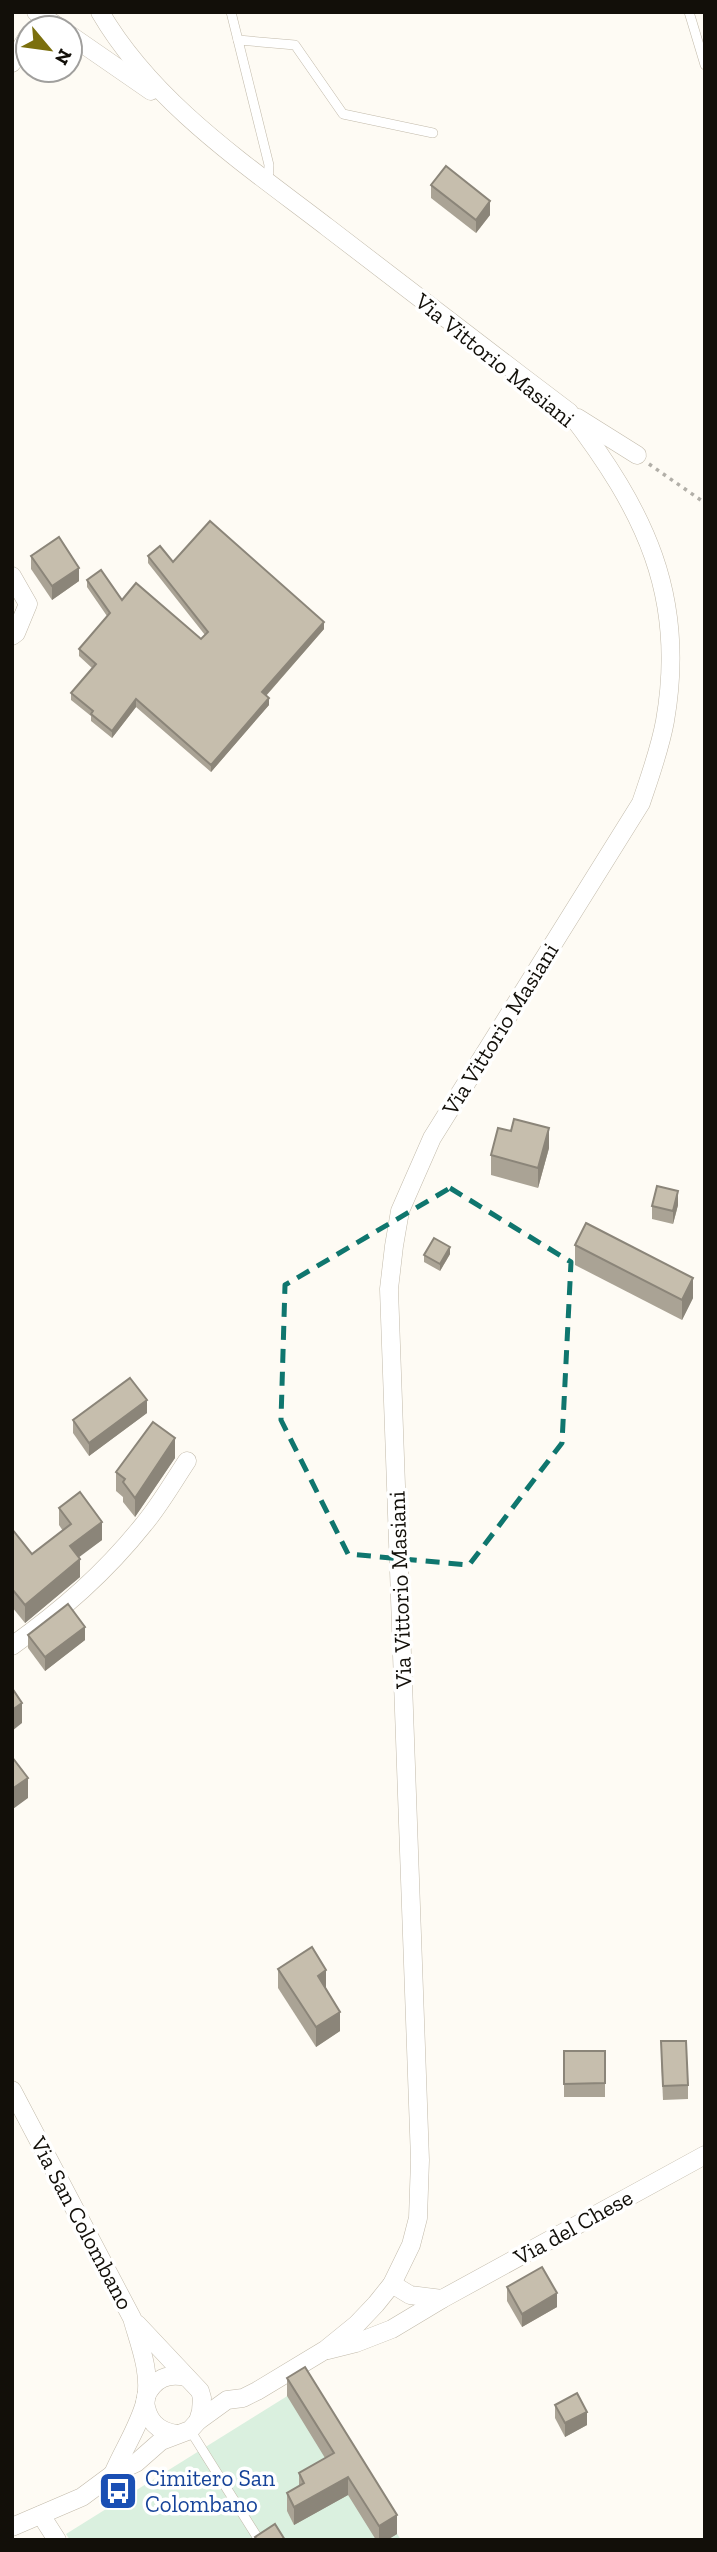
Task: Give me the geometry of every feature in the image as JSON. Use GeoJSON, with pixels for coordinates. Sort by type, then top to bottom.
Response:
{"type":"FeatureCollection","features":[{"type":"Feature","properties":{"kind":"street","name":"Via Vittorio Masiani"},"geometry":{"type":"LineString","coordinates":[[100,12],[148,79],[183,112],[268,182],[569,412],[604,458],[632,505],[652,550],[663,588],[671,636],[671,679],[665,722],[657,756],[640,803],[432,1138],[400,1211],[389,1289],[420,2177],[418,2218],[411,2245],[392,2284]]}},
{"type":"Feature","properties":{"kind":"street"},"geometry":{"type":"LineString","coordinates":[[84,35],[91,35],[109,28]]}},
{"type":"Feature","properties":{"kind":"street"},"geometry":{"type":"LineString","coordinates":[[84,44],[183,112]]}},
{"type":"Feature","properties":{"kind":"street"},"geometry":{"type":"LineString","coordinates":[[569,412],[637,455]]}},
{"type":"Feature","properties":{"kind":"street"},"geometry":{"type":"LineString","coordinates":[[12,576],[28,604],[16,633],[12,636]]}},
{"type":"Feature","properties":{"kind":"street"},"geometry":{"type":"LineString","coordinates":[[12,1646],[70,1603],[104,1570],[145,1523],[187,1461]]}},
{"type":"Feature","properties":{"kind":"street","name":"Via San Colombano"},"geometry":{"type":"LineString","coordinates":[[12,2090],[132,2318],[144,2361],[147,2412],[156,2426],[165,2432],[188,2428]]}},
{"type":"Feature","properties":{"kind":"street","name":"Via del Chese"},"geometry":{"type":"LineString","coordinates":[[325,2350],[356,2343],[392,2329],[705,2155]]}},
{"type":"Feature","properties":{"kind":"street"},"geometry":{"type":"LineString","coordinates":[[392,2284],[410,2295],[442,2299]]}},
{"type":"Feature","properties":{"kind":"street","name":"Via del Chese"},"geometry":{"type":"LineString","coordinates":[[188,2428],[227,2400],[243,2398],[257,2391],[325,2350],[358,2324],[392,2284]]}},
{"type":"Feature","properties":{"kind":"street"},"geometry":{"type":"LineString","coordinates":[[376,2304],[379,2314],[392,2329]]}},
{"type":"Feature","properties":{"kind":"street","name":"Via San Colombano"},"geometry":{"type":"LineString","coordinates":[[132,2318],[190,2381]]}},
{"type":"Feature","properties":{"kind":"street","name":"Via San Colombano"},"geometry":{"type":"LineString","coordinates":[[113,2474],[152,2386],[163,2377],[175,2375],[190,2381]]}},
{"type":"Feature","properties":{"kind":"street"},"geometry":{"type":"LineString","coordinates":[[190,2381],[209,2388],[227,2400]]}},
{"type":"Feature","properties":{"kind":"street"},"geometry":{"type":"LineString","coordinates":[[188,2428],[201,2411],[202,2398],[190,2381]]}},
{"type":"Feature","properties":{"kind":"street","name":"Via San Colombano"},"geometry":{"type":"LineString","coordinates":[[12,2527],[82,2497],[113,2474],[136,2463],[161,2441],[188,2428]]}},
{"type":"Feature","properties":{"kind":"street"},"geometry":{"type":"LineString","coordinates":[[41,2515],[57,2540]]}},
{"type":"Feature","properties":{"kind":"lane"},"geometry":{"type":"LineString","coordinates":[[231,12],[269,165],[268,182]]}},
{"type":"Feature","properties":{"kind":"lane"},"geometry":{"type":"LineString","coordinates":[[689,12],[705,65]]}},
{"type":"Feature","properties":{"kind":"lane"},"geometry":{"type":"LineString","coordinates":[[239,40],[295,45],[343,114],[433,132]]}},
{"type":"Feature","properties":{"kind":"lane"},"geometry":{"type":"LineString","coordinates":[[188,2428],[259,2540]]}},
{"type":"Feature","properties":{"kind":"path"},"geometry":{"type":"LineString","coordinates":[[637,455],[705,503]]}},
{"type":"Feature","properties":{"kind":"highlighted area"},"geometry":{"type":"Polygon","coordinates":[[[450,1188],[571,1262],[562,1443],[469,1565],[348,1554],[281,1420],[285,1285],[450,1188]]]}},
{"type":"Feature","properties":{"kind":"green space"},"geometry":{"type":"Polygon","coordinates":[[[305,2385],[401,2540],[70,2540],[66,2534],[305,2385]]]}},
{"type":"Feature","properties":{"kind":"building"},"geometry":{"type":"Polygon","coordinates":[[[446,166],[490,201],[476,220],[431,185],[446,166]]]}},
{"type":"Feature","properties":{"kind":"building"},"geometry":{"type":"Polygon","coordinates":[[[210,521],[324,622],[262,692],[269,698],[211,765],[136,699],[112,731],[71,693],[96,664],[79,649],[110,613],[87,580],[101,570],[122,600],[136,583],[201,639],[208,632],[148,556],[160,546],[173,562],[210,521]]]}},
{"type":"Feature","properties":{"kind":"building"},"geometry":{"type":"Polygon","coordinates":[[[59,537],[79,568],[52,586],[31,556],[59,537]]]}},
{"type":"Feature","properties":{"kind":"building"},"geometry":{"type":"Polygon","coordinates":[[[514,1119],[549,1128],[538,1168],[491,1155],[498,1128],[511,1131],[514,1119]]]}},
{"type":"Feature","properties":{"kind":"building"},"geometry":{"type":"Polygon","coordinates":[[[657,1186],[678,1191],[673,1211],[652,1206],[657,1186]]]}},
{"type":"Feature","properties":{"kind":"building"},"geometry":{"type":"Polygon","coordinates":[[[586,1223],[693,1278],[682,1300],[575,1245],[586,1223]]]}},
{"type":"Feature","properties":{"kind":"building"},"geometry":{"type":"Polygon","coordinates":[[[434,1238],[450,1247],[440,1264],[424,1255],[434,1238]]]}},
{"type":"Feature","properties":{"kind":"building"},"geometry":{"type":"Polygon","coordinates":[[[130,1378],[147,1400],[89,1443],[73,1420],[130,1378]]]}},
{"type":"Feature","properties":{"kind":"building"},"geometry":{"type":"Polygon","coordinates":[[[153,1422],[175,1438],[135,1498],[123,1482],[125,1479],[116,1472],[153,1422]]]}},
{"type":"Feature","properties":{"kind":"building"},"geometry":{"type":"Polygon","coordinates":[[[80,1492],[102,1522],[70,1546],[80,1559],[25,1605],[12,1589],[12,1529],[32,1554],[71,1524],[59,1508],[80,1492]]]}},
{"type":"Feature","properties":{"kind":"building"},"geometry":{"type":"Polygon","coordinates":[[[68,1604],[85,1627],[45,1657],[28,1635],[68,1604]]]}},
{"type":"Feature","properties":{"kind":"building"},"geometry":{"type":"Polygon","coordinates":[[[12,1688],[22,1703],[12,1710],[12,1688]]]}},
{"type":"Feature","properties":{"kind":"building"},"geometry":{"type":"Polygon","coordinates":[[[12,1757],[28,1778],[12,1789],[12,1757]]]}},
{"type":"Feature","properties":{"kind":"building"},"geometry":{"type":"Polygon","coordinates":[[[312,1947],[326,1970],[318,1976],[340,2012],[316,2027],[278,1969],[312,1947]]]}},
{"type":"Feature","properties":{"kind":"building"},"geometry":{"type":"Polygon","coordinates":[[[661,2041],[686,2041],[688,2085],[663,2086],[661,2041]]]}},
{"type":"Feature","properties":{"kind":"building"},"geometry":{"type":"Polygon","coordinates":[[[564,2051],[605,2051],[605,2083],[564,2084],[564,2051]]]}},
{"type":"Feature","properties":{"kind":"building"},"geometry":{"type":"Polygon","coordinates":[[[542,2267],[557,2293],[522,2314],[507,2287],[542,2267]]]}},
{"type":"Feature","properties":{"kind":"building"},"geometry":{"type":"Polygon","coordinates":[[[305,2367],[397,2515],[379,2526],[348,2477],[294,2507],[287,2493],[304,2483],[299,2473],[334,2453],[287,2378],[305,2367]]]}},
{"type":"Feature","properties":{"kind":"building"},"geometry":{"type":"Polygon","coordinates":[[[577,2393],[587,2412],[565,2423],[555,2405],[577,2393]]]}},
{"type":"Feature","properties":{"kind":"building"},"geometry":{"type":"Polygon","coordinates":[[[275,2524],[285,2540],[257,2540],[255,2537],[275,2524]]]}},
{"type":"Feature","properties":{"kind":"place","name":"Cimitero San Colombano"},"geometry":{"type":"Point","coordinates":[118,2491]}}]}
